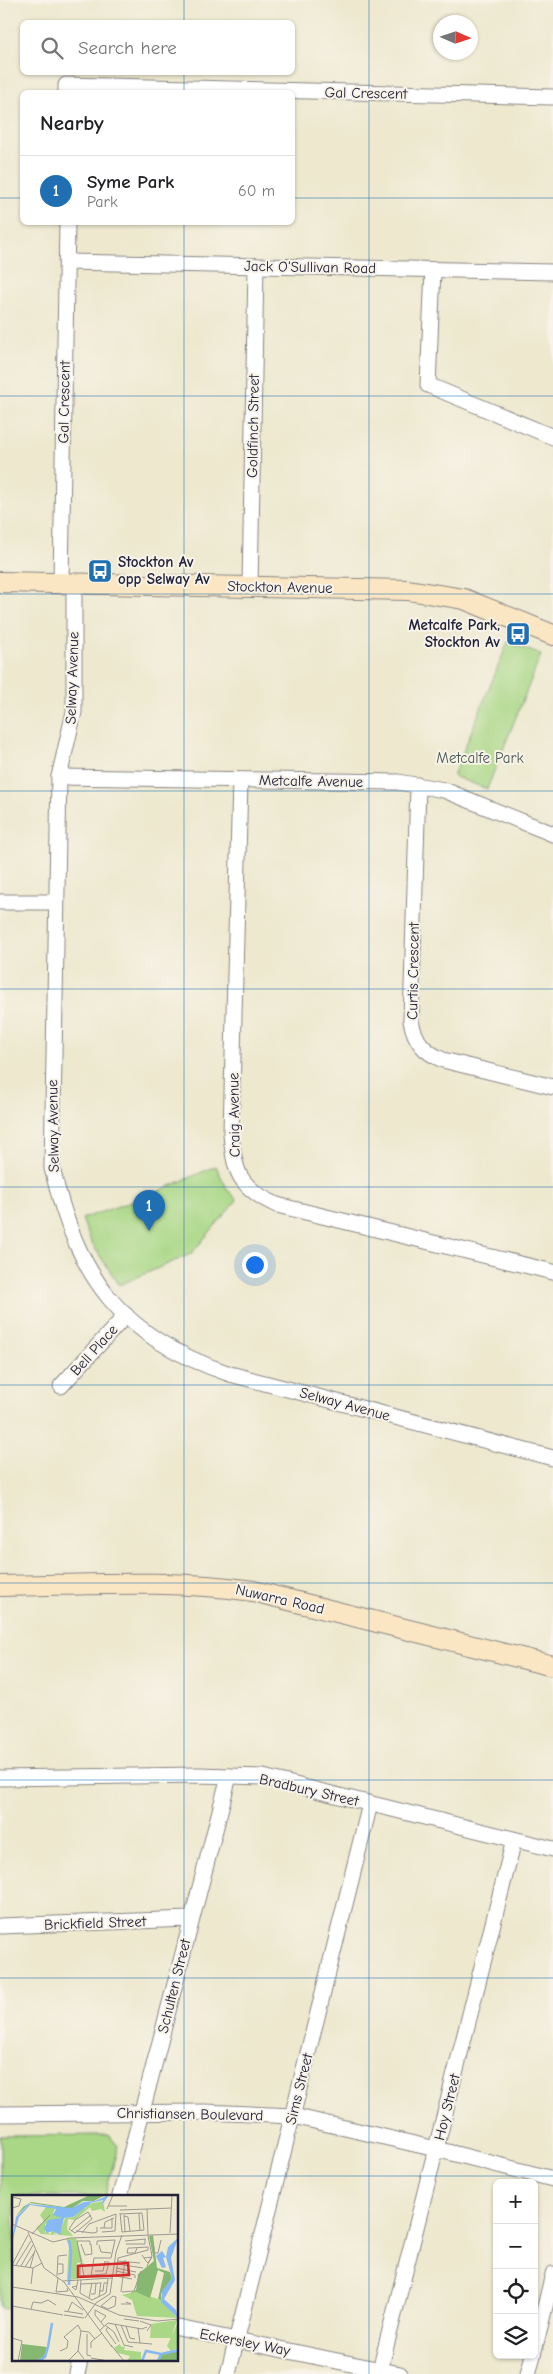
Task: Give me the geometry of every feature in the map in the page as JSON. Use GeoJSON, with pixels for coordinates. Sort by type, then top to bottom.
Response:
{"type":"FeatureCollection","features":[{"type":"Feature","properties":{"kind":"main road","name":"Stockton Avenue"},"geometry":{"type":"LineString","coordinates":[[0,582],[408,590],[464,599],[553,634]]}},
{"type":"Feature","properties":{"kind":"main road","name":"Nuwarra Road"},"geometry":{"type":"LineString","coordinates":[[0,1586],[165,1583],[245,1590],[553,1666]]}},
{"type":"Feature","properties":{"kind":"street","name":"Gal Crescent"},"geometry":{"type":"LineString","coordinates":[[66,90],[66,85],[253,90]]}},
{"type":"Feature","properties":{"kind":"street","name":"Gal Crescent"},"geometry":{"type":"LineString","coordinates":[[295,91],[553,98]]}},
{"type":"Feature","properties":{"kind":"street","name":"Gal Crescent"},"geometry":{"type":"LineString","coordinates":[[67,225],[68,583]]}},
{"type":"Feature","properties":{"kind":"street","name":"Jack O'Sullivan Road"},"geometry":{"type":"LineString","coordinates":[[67,262],[553,272]]}},
{"type":"Feature","properties":{"kind":"street","name":"Goldfinch Street"},"geometry":{"type":"LineString","coordinates":[[250,586],[256,266]]}},
{"type":"Feature","properties":{"kind":"street"},"geometry":{"type":"LineString","coordinates":[[434,270],[428,385],[553,437]]}},
{"type":"Feature","properties":{"kind":"street","name":"Selway Avenue"},"geometry":{"type":"LineString","coordinates":[[68,583],[74,712],[59,777],[55,902],[52,1168],[66,1222],[77,1249],[101,1290],[126,1315],[173,1352],[195,1363],[230,1374],[553,1458]]}},
{"type":"Feature","properties":{"kind":"street","name":"Metcalfe Avenue"},"geometry":{"type":"LineString","coordinates":[[59,777],[398,782],[446,791],[553,834]]}},
{"type":"Feature","properties":{"kind":"street","name":"Craig Avenue"},"geometry":{"type":"LineString","coordinates":[[240,780],[231,1133],[233,1158],[238,1173],[245,1184],[254,1192],[277,1204],[553,1272]]}},
{"type":"Feature","properties":{"kind":"street","name":"Curtis Crescent"},"geometry":{"type":"LineString","coordinates":[[418,785],[411,1021],[414,1036],[422,1047],[443,1060],[553,1087]]}},
{"type":"Feature","properties":{"kind":"street"},"geometry":{"type":"LineString","coordinates":[[0,902],[55,902]]}},
{"type":"Feature","properties":{"kind":"street","name":"Bell Place"},"geometry":{"type":"LineString","coordinates":[[62,1386],[126,1315]]}},
{"type":"Feature","properties":{"kind":"street","name":"Schulten Street"},"geometry":{"type":"LineString","coordinates":[[120,2195],[190,1919],[229,1776]]}},
{"type":"Feature","properties":{"kind":"street","name":"Bradbury Street"},"geometry":{"type":"LineString","coordinates":[[0,1778],[262,1777],[553,1849]]}},
{"type":"Feature","properties":{"kind":"street","name":"Sims Street"},"geometry":{"type":"LineString","coordinates":[[228,2374],[370,1804]]}},
{"type":"Feature","properties":{"kind":"street","name":"Hoy Street"},"geometry":{"type":"LineString","coordinates":[[380,2372],[514,1840]]}},
{"type":"Feature","properties":{"kind":"street","name":"Brickfield Street"},"geometry":{"type":"LineString","coordinates":[[0,1926],[190,1919]]}},
{"type":"Feature","properties":{"kind":"street","name":"Christiansen Boulevard"},"geometry":{"type":"LineString","coordinates":[[0,2114],[142,2112],[241,2113],[292,2116],[436,2149],[553,2179]]}},
{"type":"Feature","properties":{"kind":"street"},"geometry":{"type":"LineString","coordinates":[[538,2334],[553,2274]]}},
{"type":"Feature","properties":{"kind":"street","name":"Eckersley Way"},"geometry":{"type":"LineString","coordinates":[[179,2328],[380,2372],[400,2374]]}},
{"type":"Feature","properties":{"kind":"street"},"geometry":{"type":"LineString","coordinates":[[528,2374],[532,2359]]}},
{"type":"Feature","properties":{"kind":"green space","name":"Metcalfe Park"},"geometry":{"type":"Polygon","coordinates":[[[508,642],[541,655],[487,789],[453,776],[508,642]]]}},
{"type":"Feature","properties":{"kind":"green space"},"geometry":{"type":"Polygon","coordinates":[[[216,1166],[227,1189],[237,1200],[191,1254],[119,1285],[91,1242],[82,1219],[152,1194],[216,1166]]]}},
{"type":"Feature","properties":{"kind":"green space"},"geometry":{"type":"Polygon","coordinates":[[[109,2135],[118,2146],[105,2195],[12,2195],[12,2310],[0,2308],[0,2136],[109,2135]]]}},
{"type":"Feature","properties":{"kind":"place","name":"Stockton Av opp Selway Av"},"geometry":{"type":"Point","coordinates":[100,571]}},
{"type":"Feature","properties":{"kind":"place","name":"Metcalfe Park, Stockton Av"},"geometry":{"type":"Point","coordinates":[518,634]}},
{"type":"Feature","properties":{"kind":"place","name":"Syme Park"},"geometry":{"type":"Point","coordinates":[149,1231]}}]}
